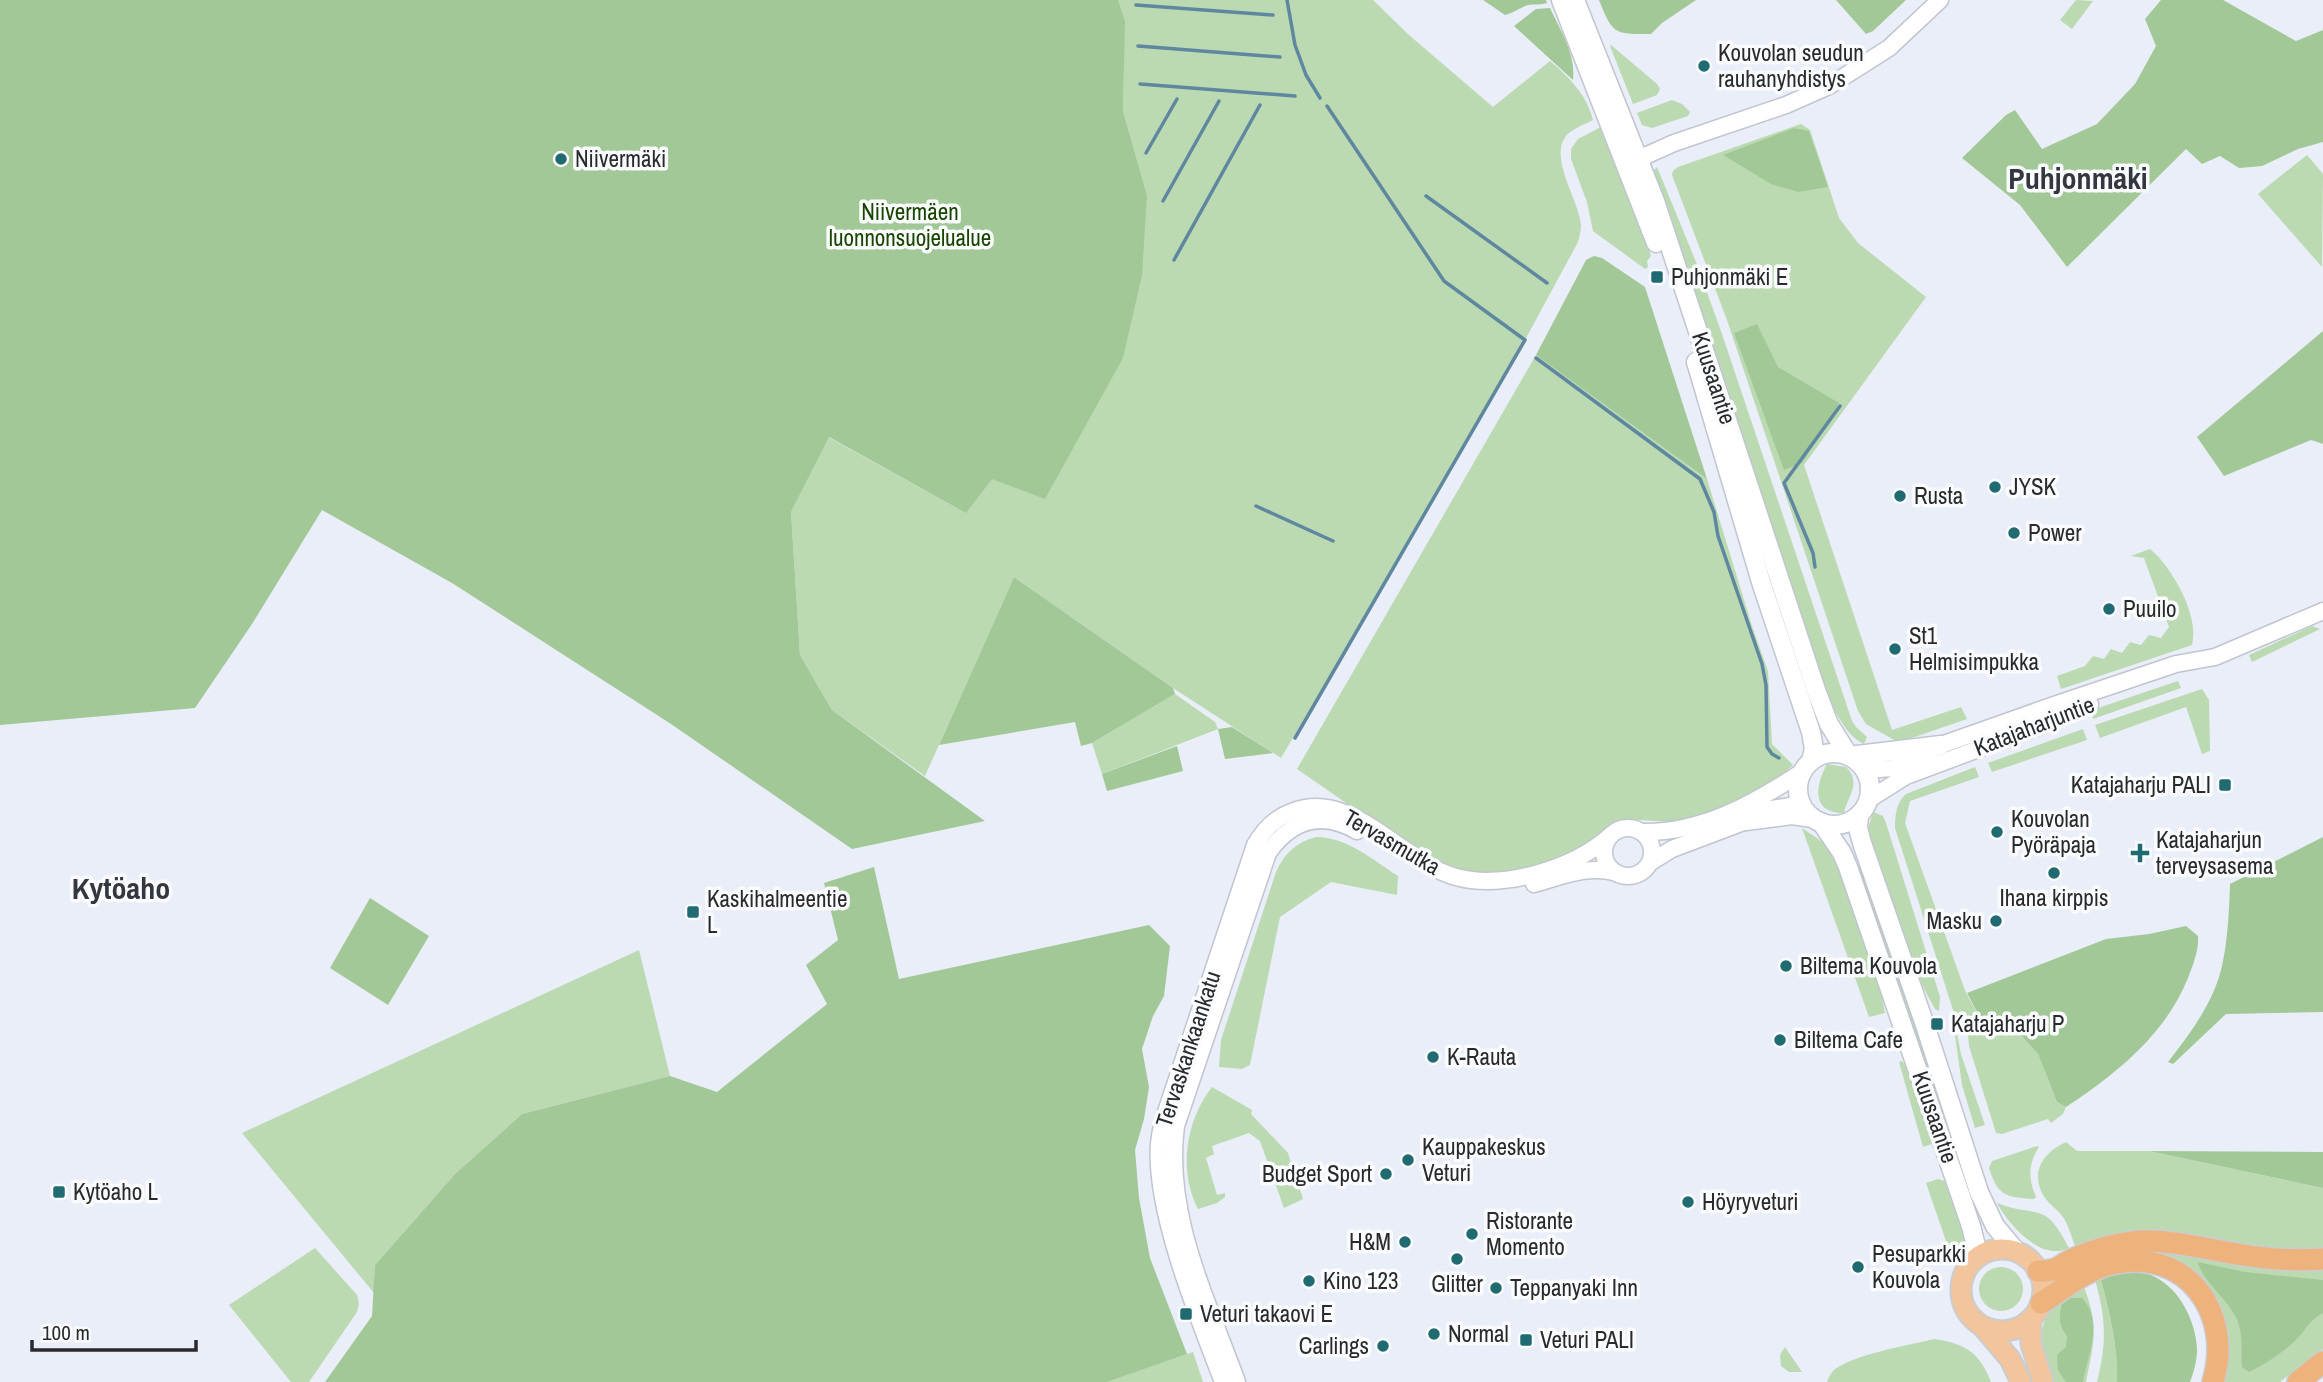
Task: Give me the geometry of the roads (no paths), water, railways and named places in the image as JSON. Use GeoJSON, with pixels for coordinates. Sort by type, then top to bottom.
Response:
{"type":"FeatureCollection","features":[{"type":"Feature","properties":{"kind":"highway"},"geometry":{"type":"LineString","coordinates":[[2027,1260],[2071,1260],[2110,1246],[2140,1241],[2169,1242],[2266,1258],[2297,1261],[2323,1259]]}},
{"type":"Feature","properties":{"kind":"highway"},"geometry":{"type":"LineString","coordinates":[[2036,1311],[2082,1276],[2102,1266],[2133,1260],[2165,1266],[2195,1287],[2211,1310],[2216,1323],[2219,1347],[2213,1382]]}},
{"type":"Feature","properties":{"kind":"highway"},"geometry":{"type":"LineString","coordinates":[[2298,1382],[2323,1362]]}},
{"type":"Feature","properties":{"kind":"main road","name":"Kuusaantie"},"geometry":{"type":"LineString","coordinates":[[1561,0],[1633,162],[1761,582],[1806,715],[1814,748],[1807,767]]}},
{"type":"Feature","properties":{"kind":"main road","name":"Kuusaantie"},"geometry":{"type":"LineString","coordinates":[[1576,0],[1736,443],[1816,690],[1829,724],[1849,756]]}},
{"type":"Feature","properties":{"kind":"main road"},"geometry":{"type":"LineString","coordinates":[[1812,815],[1798,788],[1807,767],[1830,753],[1849,756],[1941,745]]}},
{"type":"Feature","properties":{"kind":"main road"},"geometry":{"type":"LineString","coordinates":[[1746,821],[1792,815],[1812,815],[1837,824],[1852,820],[1863,807],[1870,788],[1865,770],[1849,756]]}},
{"type":"Feature","properties":{"kind":"main road","name":"Kuusaantie"},"geometry":{"type":"LineString","coordinates":[[1863,807],[1858,828],[1862,844],[1979,1192],[1995,1226],[2027,1260]]}},
{"type":"Feature","properties":{"kind":"main road","name":"Kuusaantie"},"geometry":{"type":"LineString","coordinates":[[1812,815],[1842,853],[1848,867],[1975,1237],[1973,1260]]}},
{"type":"Feature","properties":{"kind":"main road"},"geometry":{"type":"LineString","coordinates":[[2021,1382],[2010,1359],[1967,1312],[1961,1295],[1962,1278],[1973,1260],[1993,1250],[2005,1249],[2027,1260],[2043,1286],[2031,1345],[2043,1382]]}},
{"type":"Feature","properties":{"kind":"main road"},"geometry":{"type":"LineString","coordinates":[[1982,1326],[2007,1331],[2024,1325],[2036,1311]]}},
{"type":"Feature","properties":{"kind":"street"},"geometry":{"type":"LineString","coordinates":[[1633,162],[1674,143],[1786,105],[1829,86],[1889,48],[1940,0]]}},
{"type":"Feature","properties":{"kind":"street","name":"Katajaharjuntie"},"geometry":{"type":"LineString","coordinates":[[1865,770],[1893,768],[1941,745],[2176,664],[2203,660],[2241,648],[2323,611]]}},
{"type":"Feature","properties":{"kind":"street","name":"Katajaharjuntie"},"geometry":{"type":"LineString","coordinates":[[1863,807],[1906,776],[2040,726],[2081,707],[2180,674],[2203,660]]}},
{"type":"Feature","properties":{"kind":"street"},"geometry":{"type":"LineString","coordinates":[[1746,821],[1672,849],[1637,875],[1622,876],[1614,872],[1604,856],[1606,842],[1615,831],[1629,828],[1642,832],[1672,831],[1722,816],[1758,800],[1807,767]]}},
{"type":"Feature","properties":{"kind":"street","name":"Tervasmutka"},"geometry":{"type":"LineString","coordinates":[[1294,818],[1310,806],[1339,810],[1439,871],[1476,881],[1498,881],[1551,869],[1585,855],[1610,836]]}},
{"type":"Feature","properties":{"kind":"street","name":"Tervasmutka"},"geometry":{"type":"LineString","coordinates":[[1294,818],[1345,824],[1427,876],[1452,886],[1476,891],[1514,889],[1587,870],[1614,872]]}},
{"type":"Feature","properties":{"kind":"street","name":"Tervaskankaankatu"},"geometry":{"type":"LineString","coordinates":[[1223,1382],[1172,1232],[1162,1189],[1159,1146],[1162,1124],[1255,845],[1263,831],[1294,818]]}},
{"type":"Feature","properties":{"kind":"street","name":"Tervaskankaankatu"},"geometry":{"type":"LineString","coordinates":[[1237,1382],[1183,1228],[1174,1181],[1173,1147],[1182,1106],[1268,853],[1294,818]]}},
{"type":"Feature","properties":{"kind":"street"},"geometry":{"type":"LineString","coordinates":[[1642,832],[1652,845],[1651,862]]}},
{"type":"Feature","properties":{"kind":"waterway"},"geometry":{"type":"LineString","coordinates":[[1287,0],[1295,45],[1306,75],[1320,98]]}},
{"type":"Feature","properties":{"kind":"waterway"},"geometry":{"type":"LineString","coordinates":[[1136,5],[1273,15]]}},
{"type":"Feature","properties":{"kind":"waterway"},"geometry":{"type":"LineString","coordinates":[[1138,46],[1280,57]]}},
{"type":"Feature","properties":{"kind":"waterway"},"geometry":{"type":"LineString","coordinates":[[1140,84],[1295,96]]}},
{"type":"Feature","properties":{"kind":"waterway"},"geometry":{"type":"LineString","coordinates":[[1146,153],[1177,99]]}},
{"type":"Feature","properties":{"kind":"waterway"},"geometry":{"type":"LineString","coordinates":[[1163,201],[1219,101]]}},
{"type":"Feature","properties":{"kind":"waterway"},"geometry":{"type":"LineString","coordinates":[[1174,260],[1260,105]]}},
{"type":"Feature","properties":{"kind":"waterway"},"geometry":{"type":"LineString","coordinates":[[1295,738],[1525,340],[1444,281],[1327,106]]}},
{"type":"Feature","properties":{"kind":"waterway"},"geometry":{"type":"LineString","coordinates":[[1426,196],[1547,283]]}},
{"type":"Feature","properties":{"kind":"waterway"},"geometry":{"type":"LineString","coordinates":[[1536,358],[1700,479],[1714,512],[1718,536],[1762,664],[1766,685],[1767,747],[1779,758]]}},
{"type":"Feature","properties":{"kind":"waterway"},"geometry":{"type":"LineString","coordinates":[[1815,567],[1813,553],[1784,483],[1840,406]]}},
{"type":"Feature","properties":{"kind":"waterway"},"geometry":{"type":"LineString","coordinates":[[1256,506],[1333,541]]}},
{"type":"Feature","properties":{"kind":"place","name":"Kouvolan seudun rauhanyhdistys"},"geometry":{"type":"Point","coordinates":[1704,66]}},
{"type":"Feature","properties":{"kind":"place","name":"Niivermäki"},"geometry":{"type":"Point","coordinates":[561,159]}},
{"type":"Feature","properties":{"kind":"place","name":"Puhjonmäki E"},"geometry":{"type":"Point","coordinates":[1657,277]}},
{"type":"Feature","properties":{"kind":"place","name":"JYSK"},"geometry":{"type":"Point","coordinates":[1995,487]}},
{"type":"Feature","properties":{"kind":"place","name":"Rusta"},"geometry":{"type":"Point","coordinates":[1900,496]}},
{"type":"Feature","properties":{"kind":"place","name":"Power"},"geometry":{"type":"Point","coordinates":[2014,533]}},
{"type":"Feature","properties":{"kind":"place","name":"Puuilo"},"geometry":{"type":"Point","coordinates":[2109,609]}},
{"type":"Feature","properties":{"kind":"place","name":"St1 Helmisimpukka"},"geometry":{"type":"Point","coordinates":[1895,649]}},
{"type":"Feature","properties":{"kind":"place","name":"Katajaharju PALI"},"geometry":{"type":"Point","coordinates":[2225,785]}},
{"type":"Feature","properties":{"kind":"place","name":"Kouvolan Pyöräpaja"},"geometry":{"type":"Point","coordinates":[1997,832]}},
{"type":"Feature","properties":{"kind":"place","name":"Katajaharjun terveysasema"},"geometry":{"type":"Point","coordinates":[2140,853]}},
{"type":"Feature","properties":{"kind":"place","name":"Ihana kirppis"},"geometry":{"type":"Point","coordinates":[2054,873]}},
{"type":"Feature","properties":{"kind":"place","name":"Kaskihalmeentie L"},"geometry":{"type":"Point","coordinates":[693,912]}},
{"type":"Feature","properties":{"kind":"place","name":"Masku"},"geometry":{"type":"Point","coordinates":[1996,921]}},
{"type":"Feature","properties":{"kind":"place","name":"Biltema Kouvola"},"geometry":{"type":"Point","coordinates":[1786,966]}},
{"type":"Feature","properties":{"kind":"place","name":"Katajaharju P"},"geometry":{"type":"Point","coordinates":[1937,1024]}},
{"type":"Feature","properties":{"kind":"place","name":"Biltema Cafe"},"geometry":{"type":"Point","coordinates":[1780,1040]}},
{"type":"Feature","properties":{"kind":"place","name":"K-Rauta"},"geometry":{"type":"Point","coordinates":[1433,1057]}},
{"type":"Feature","properties":{"kind":"place","name":"Kauppakeskus Veturi"},"geometry":{"type":"Point","coordinates":[1408,1160]}},
{"type":"Feature","properties":{"kind":"place","name":"Budget Sport"},"geometry":{"type":"Point","coordinates":[1386,1174]}},
{"type":"Feature","properties":{"kind":"place","name":"Kytöaho L"},"geometry":{"type":"Point","coordinates":[59,1192]}},
{"type":"Feature","properties":{"kind":"place","name":"Höyryveturi"},"geometry":{"type":"Point","coordinates":[1688,1202]}},
{"type":"Feature","properties":{"kind":"place","name":"Ristorante Momento"},"geometry":{"type":"Point","coordinates":[1472,1234]}},
{"type":"Feature","properties":{"kind":"place","name":"H&M"},"geometry":{"type":"Point","coordinates":[1405,1242]}},
{"type":"Feature","properties":{"kind":"place","name":"Glitter"},"geometry":{"type":"Point","coordinates":[1457,1259]}},
{"type":"Feature","properties":{"kind":"place","name":"Pesuparkki Kouvola"},"geometry":{"type":"Point","coordinates":[1858,1267]}},
{"type":"Feature","properties":{"kind":"place","name":"Kino 123"},"geometry":{"type":"Point","coordinates":[1309,1281]}},
{"type":"Feature","properties":{"kind":"place","name":"Teppanyaki Inn"},"geometry":{"type":"Point","coordinates":[1496,1288]}},
{"type":"Feature","properties":{"kind":"place","name":"Veturi takaovi E"},"geometry":{"type":"Point","coordinates":[1186,1314]}},
{"type":"Feature","properties":{"kind":"place","name":"Normal"},"geometry":{"type":"Point","coordinates":[1434,1334]}},
{"type":"Feature","properties":{"kind":"place","name":"Veturi PALI"},"geometry":{"type":"Point","coordinates":[1526,1340]}},
{"type":"Feature","properties":{"kind":"place","name":"Carlings"},"geometry":{"type":"Point","coordinates":[1383,1346]}},
{"type":"Feature","properties":{"kind":"district","name":"Puhjonmäki"},"geometry":{"type":"Point","coordinates":[2078,179]}},
{"type":"Feature","properties":{"kind":"district","name":"Kytöaho"},"geometry":{"type":"Point","coordinates":[121,889]}},
{"type":"Feature","properties":{"kind":"park label","name":"Niivermäen luonnonsuojelualue"},"geometry":{"type":"Point","coordinates":[910,225]}}]}
